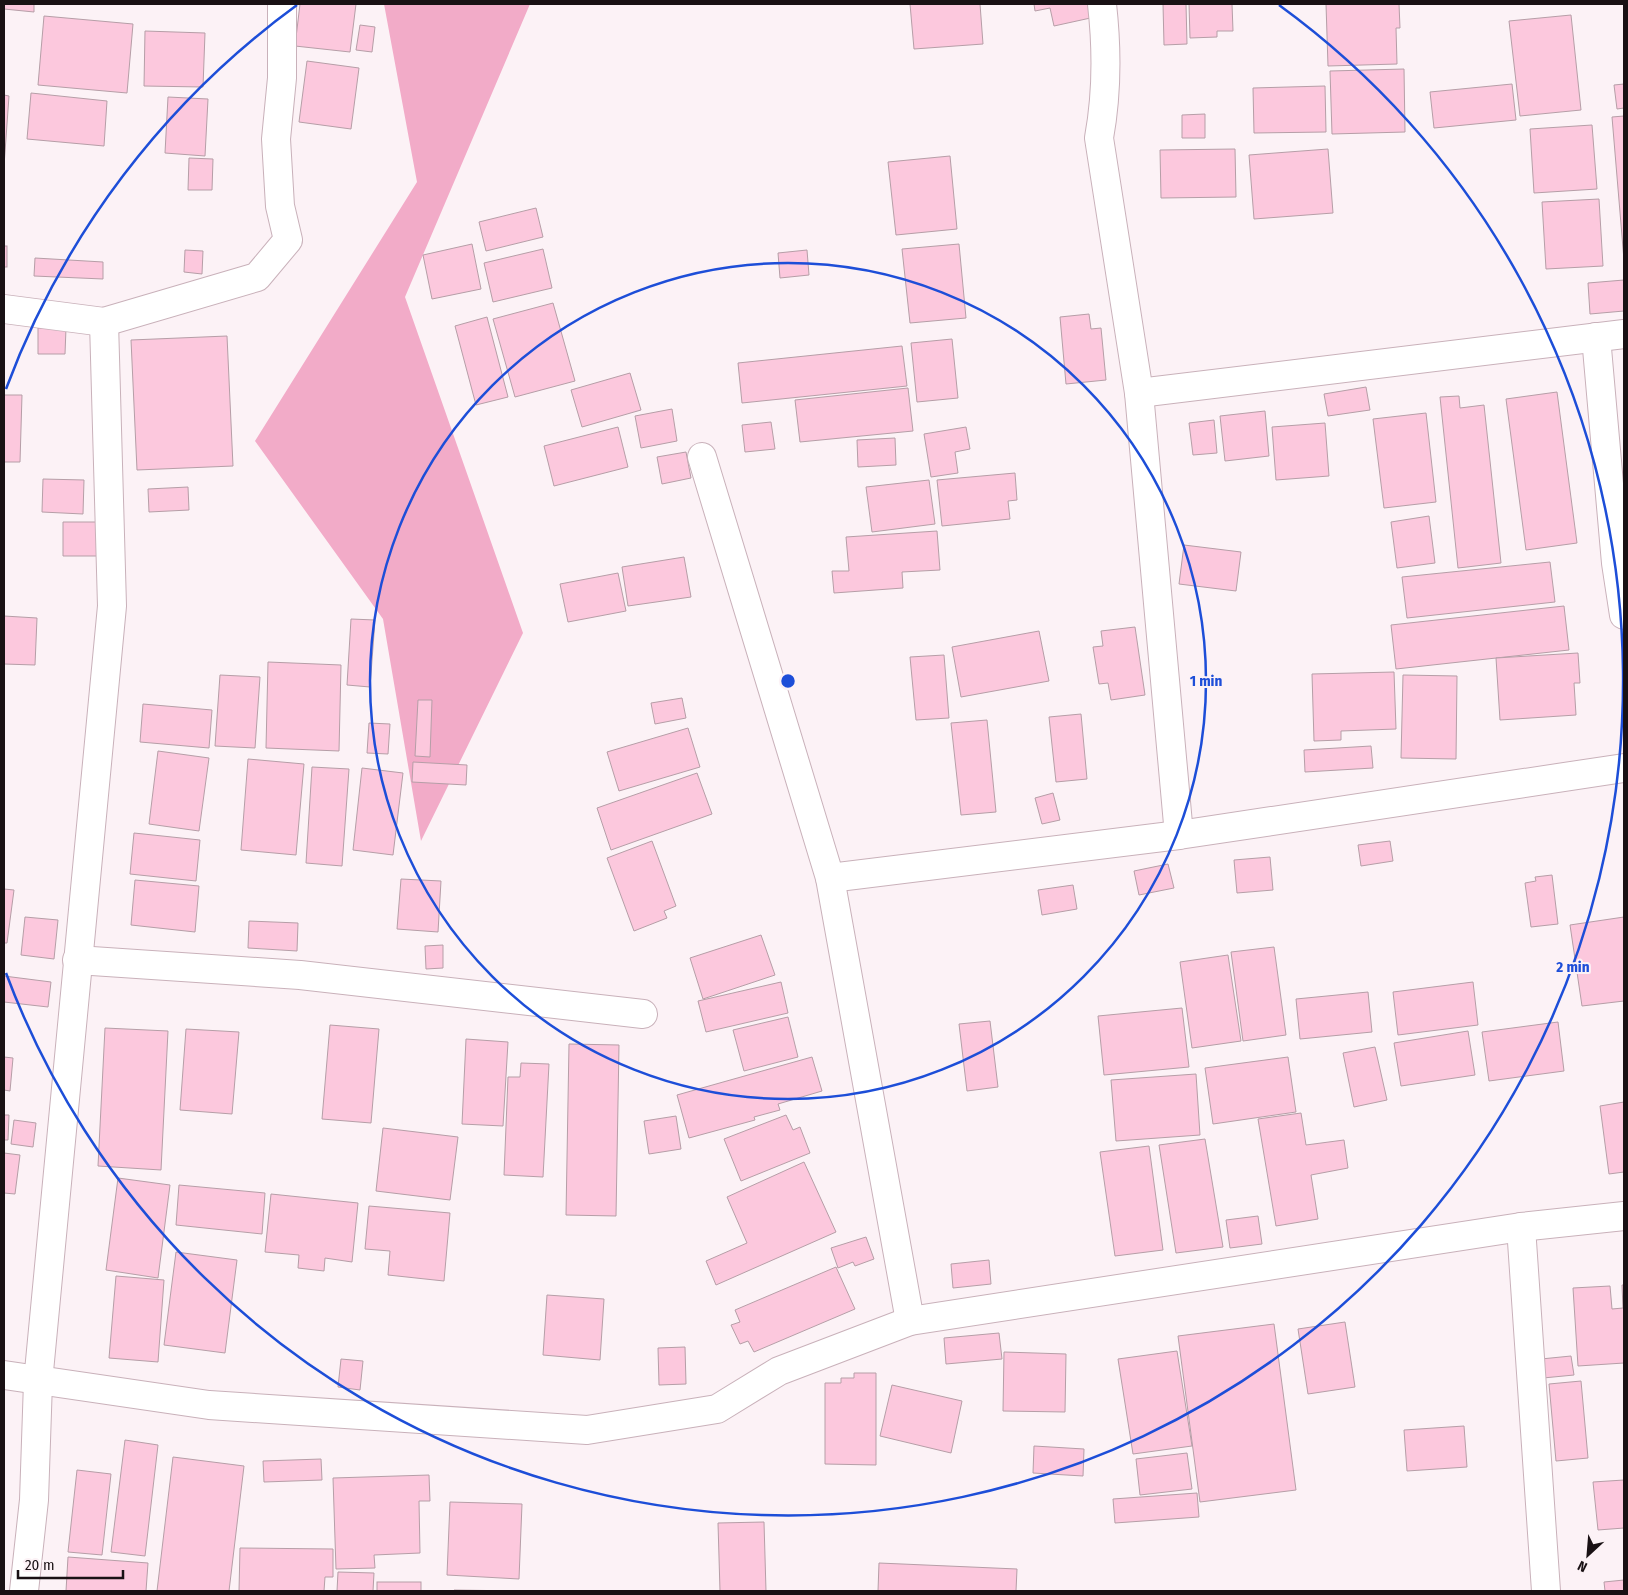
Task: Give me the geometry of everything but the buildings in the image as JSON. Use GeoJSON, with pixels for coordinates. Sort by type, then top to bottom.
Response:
{"type":"FeatureCollection","features":[{"type":"Feature","properties":{"kind":"street"},"geometry":{"type":"LineString","coordinates":[[4,309],[104,322],[257,277],[288,240],[280,206],[276,139],[282,78],[282,4]]}},
{"type":"Feature","properties":{"kind":"street"},"geometry":{"type":"LineString","coordinates":[[1102,4],[1106,33],[1105,107],[1099,138],[1139,393],[1179,835]]}},
{"type":"Feature","properties":{"kind":"street"},"geometry":{"type":"LineString","coordinates":[[24,1591],[34,1500],[38,1382],[112,606],[104,322]]}},
{"type":"Feature","properties":{"kind":"street"},"geometry":{"type":"LineString","coordinates":[[1139,393],[1624,334]]}},
{"type":"Feature","properties":{"kind":"street"},"geometry":{"type":"LineString","coordinates":[[1596,337],[1616,563],[1624,615]]}},
{"type":"Feature","properties":{"kind":"street"},"geometry":{"type":"LineString","coordinates":[[702,457],[830,878],[910,1321]]}},
{"type":"Feature","properties":{"kind":"street"},"geometry":{"type":"LineString","coordinates":[[830,878],[1179,835],[1624,768]]}},
{"type":"Feature","properties":{"kind":"street"},"geometry":{"type":"LineString","coordinates":[[77,960],[300,975],[643,1014]]}},
{"type":"Feature","properties":{"kind":"street"},"geometry":{"type":"LineString","coordinates":[[4,1375],[38,1382],[209,1404],[587,1430],[717,1409],[779,1371],[910,1321],[1521,1227],[1624,1216]]}},
{"type":"Feature","properties":{"kind":"street"},"geometry":{"type":"LineString","coordinates":[[1521,1227],[1546,1591]]}},
{"type":"Feature","properties":{"kind":"shaded area"},"geometry":{"type":"Polygon","coordinates":[[[384,4],[530,4],[405,297],[523,633],[421,841],[383,619],[255,441],[417,182],[384,4]]]}}]}
